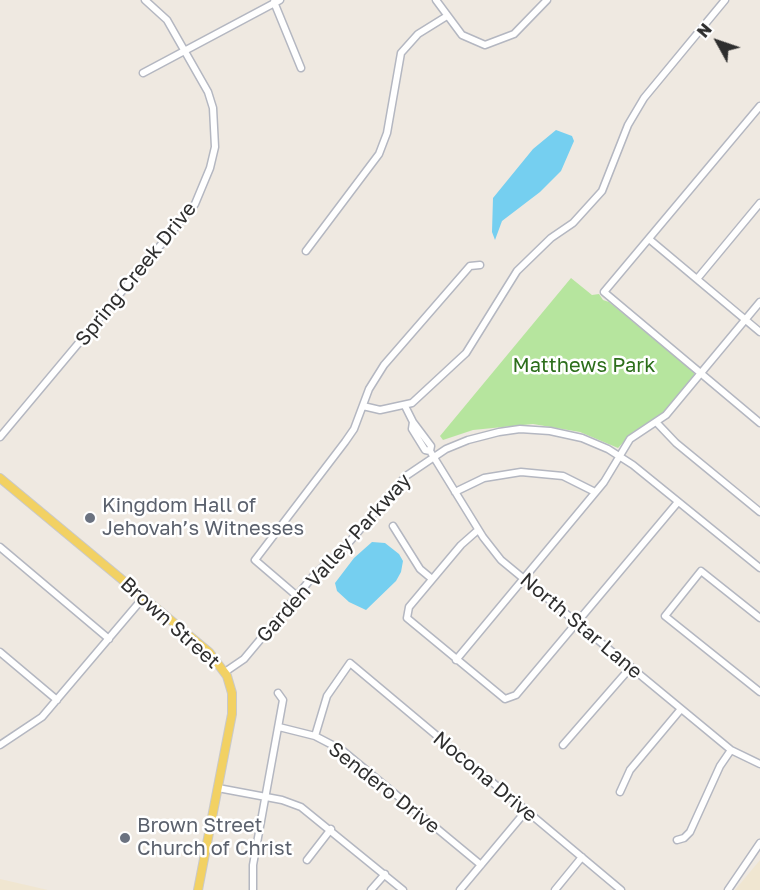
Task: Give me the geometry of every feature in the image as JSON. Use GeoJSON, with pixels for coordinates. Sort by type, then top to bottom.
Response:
{"type":"FeatureCollection","features":[{"type":"Feature","properties":{"kind":"main road","name":"Brown Street"},"geometry":{"type":"LineString","coordinates":[[0,478],[209,652],[225,672],[231,689],[232,704],[198,890]]}},
{"type":"Feature","properties":{"kind":"street","name":"Spring Creek Drive"},"geometry":{"type":"LineString","coordinates":[[0,437],[200,196],[214,155],[213,108],[208,92],[167,20],[146,0]]}},
{"type":"Feature","properties":{"kind":"street"},"geometry":{"type":"LineString","coordinates":[[436,0],[462,35],[472,41],[493,44],[514,34],[547,0]]}},
{"type":"Feature","properties":{"kind":"street"},"geometry":{"type":"LineString","coordinates":[[363,406],[380,410],[405,406],[420,398],[466,353],[507,284],[528,257],[573,223],[596,198],[608,180],[628,125],[644,98],[725,0]]}},
{"type":"Feature","properties":{"kind":"street"},"geometry":{"type":"LineString","coordinates":[[143,73],[277,1],[301,69]]}},
{"type":"Feature","properties":{"kind":"street"},"geometry":{"type":"LineString","coordinates":[[306,251],[379,154],[387,133],[400,53],[418,34],[447,16]]}},
{"type":"Feature","properties":{"kind":"street"},"geometry":{"type":"LineString","coordinates":[[760,106],[604,292],[760,423]]}},
{"type":"Feature","properties":{"kind":"street"},"geometry":{"type":"LineString","coordinates":[[697,279],[760,203]]}},
{"type":"Feature","properties":{"kind":"street"},"geometry":{"type":"LineString","coordinates":[[649,239],[760,332]]}},
{"type":"Feature","properties":{"kind":"street"},"geometry":{"type":"LineString","coordinates":[[297,596],[255,560],[345,442],[384,365],[470,266],[480,265]]}},
{"type":"Feature","properties":{"kind":"street"},"geometry":{"type":"LineString","coordinates":[[456,660],[595,492],[630,439],[657,423],[760,302]]}},
{"type":"Feature","properties":{"kind":"street","name":"North Star Lane"},"geometry":{"type":"LineString","coordinates":[[405,406],[413,422],[431,446],[432,454],[478,530],[497,556],[731,750],[760,764]]}},
{"type":"Feature","properties":{"kind":"street"},"geometry":{"type":"LineString","coordinates":[[657,423],[676,443],[760,512]]}},
{"type":"Feature","properties":{"kind":"street","name":"Garden Valley Parkway"},"geometry":{"type":"LineString","coordinates":[[225,672],[244,659],[315,574],[345,547],[400,482],[432,454],[468,440],[519,429],[570,435],[599,445],[619,456],[760,568]]}},
{"type":"Feature","properties":{"kind":"street"},"geometry":{"type":"LineString","coordinates":[[455,492],[484,478],[521,472],[563,476],[595,492]]}},
{"type":"Feature","properties":{"kind":"street"},"geometry":{"type":"LineString","coordinates":[[478,530],[461,544],[407,614],[409,621],[501,698],[509,699],[516,695],[678,502]]}},
{"type":"Feature","properties":{"kind":"street"},"geometry":{"type":"LineString","coordinates":[[393,526],[417,565],[432,579]]}},
{"type":"Feature","properties":{"kind":"street"},"geometry":{"type":"LineString","coordinates":[[0,547],[108,639]]}},
{"type":"Feature","properties":{"kind":"street"},"geometry":{"type":"LineString","coordinates":[[760,618],[701,571],[665,616],[760,692]]}},
{"type":"Feature","properties":{"kind":"street"},"geometry":{"type":"LineString","coordinates":[[0,745],[33,725],[143,598]]}},
{"type":"Feature","properties":{"kind":"street"},"geometry":{"type":"LineString","coordinates":[[0,652],[57,700]]}},
{"type":"Feature","properties":{"kind":"street","name":"Nocona Drive"},"geometry":{"type":"LineString","coordinates":[[315,736],[327,696],[350,663],[621,890]]}},
{"type":"Feature","properties":{"kind":"street"},"geometry":{"type":"LineString","coordinates":[[563,745],[630,667]]}},
{"type":"Feature","properties":{"kind":"street"},"geometry":{"type":"LineString","coordinates":[[253,890],[253,865],[283,700],[278,693]]}},
{"type":"Feature","properties":{"kind":"street"},"geometry":{"type":"LineString","coordinates":[[620,792],[630,770],[681,709]]}},
{"type":"Feature","properties":{"kind":"street","name":"Sendero Drive"},"geometry":{"type":"LineString","coordinates":[[279,727],[315,736],[354,759],[481,865]]}},
{"type":"Feature","properties":{"kind":"street"},"geometry":{"type":"LineString","coordinates":[[677,840],[684,838],[690,832],[720,766],[731,750]]}},
{"type":"Feature","properties":{"kind":"street"},"geometry":{"type":"LineString","coordinates":[[218,789],[266,797],[300,807],[331,829],[404,890]]}},
{"type":"Feature","properties":{"kind":"street"},"geometry":{"type":"LineString","coordinates":[[460,890],[526,811]]}},
{"type":"Feature","properties":{"kind":"street"},"geometry":{"type":"LineString","coordinates":[[307,860],[331,829]]}},
{"type":"Feature","properties":{"kind":"street"},"geometry":{"type":"LineString","coordinates":[[728,890],[760,843]]}},
{"type":"Feature","properties":{"kind":"street"},"geometry":{"type":"LineString","coordinates":[[555,890],[582,857]]}},
{"type":"Feature","properties":{"kind":"street"},"geometry":{"type":"LineString","coordinates":[[372,890],[385,874]]}},
{"type":"Feature","properties":{"kind":"shaded area"},"geometry":{"type":"Polygon","coordinates":[[[760,860],[760,890],[735,890],[760,860]]]}},
{"type":"Feature","properties":{"kind":"shaded area"},"geometry":{"type":"Polygon","coordinates":[[[0,879],[48,890],[0,890],[0,879]]]}},
{"type":"Feature","properties":{"kind":"green space","name":"Matthews Park"},"geometry":{"type":"Polygon","coordinates":[[[571,278],[592,295],[599,294],[603,300],[609,302],[694,372],[694,376],[666,410],[656,419],[633,432],[618,448],[580,432],[533,424],[473,430],[443,440],[440,436],[571,278]]]}},
{"type":"Feature","properties":{"kind":"water"},"geometry":{"type":"Polygon","coordinates":[[[556,130],[572,136],[574,141],[561,171],[540,192],[502,221],[495,240],[492,232],[493,198],[533,149],[556,130]]]}},
{"type":"Feature","properties":{"kind":"water"},"geometry":{"type":"Polygon","coordinates":[[[372,542],[385,543],[399,554],[403,561],[396,581],[366,610],[349,602],[337,591],[335,583],[354,558],[372,542]]]}},
{"type":"Feature","properties":{"kind":"place","name":"Kingdom Hall of Jehovah’s Witnesses"},"geometry":{"type":"Point","coordinates":[90,518]}},
{"type":"Feature","properties":{"kind":"place","name":"Brown Street Church of Christ"},"geometry":{"type":"Point","coordinates":[125,838]}}]}
